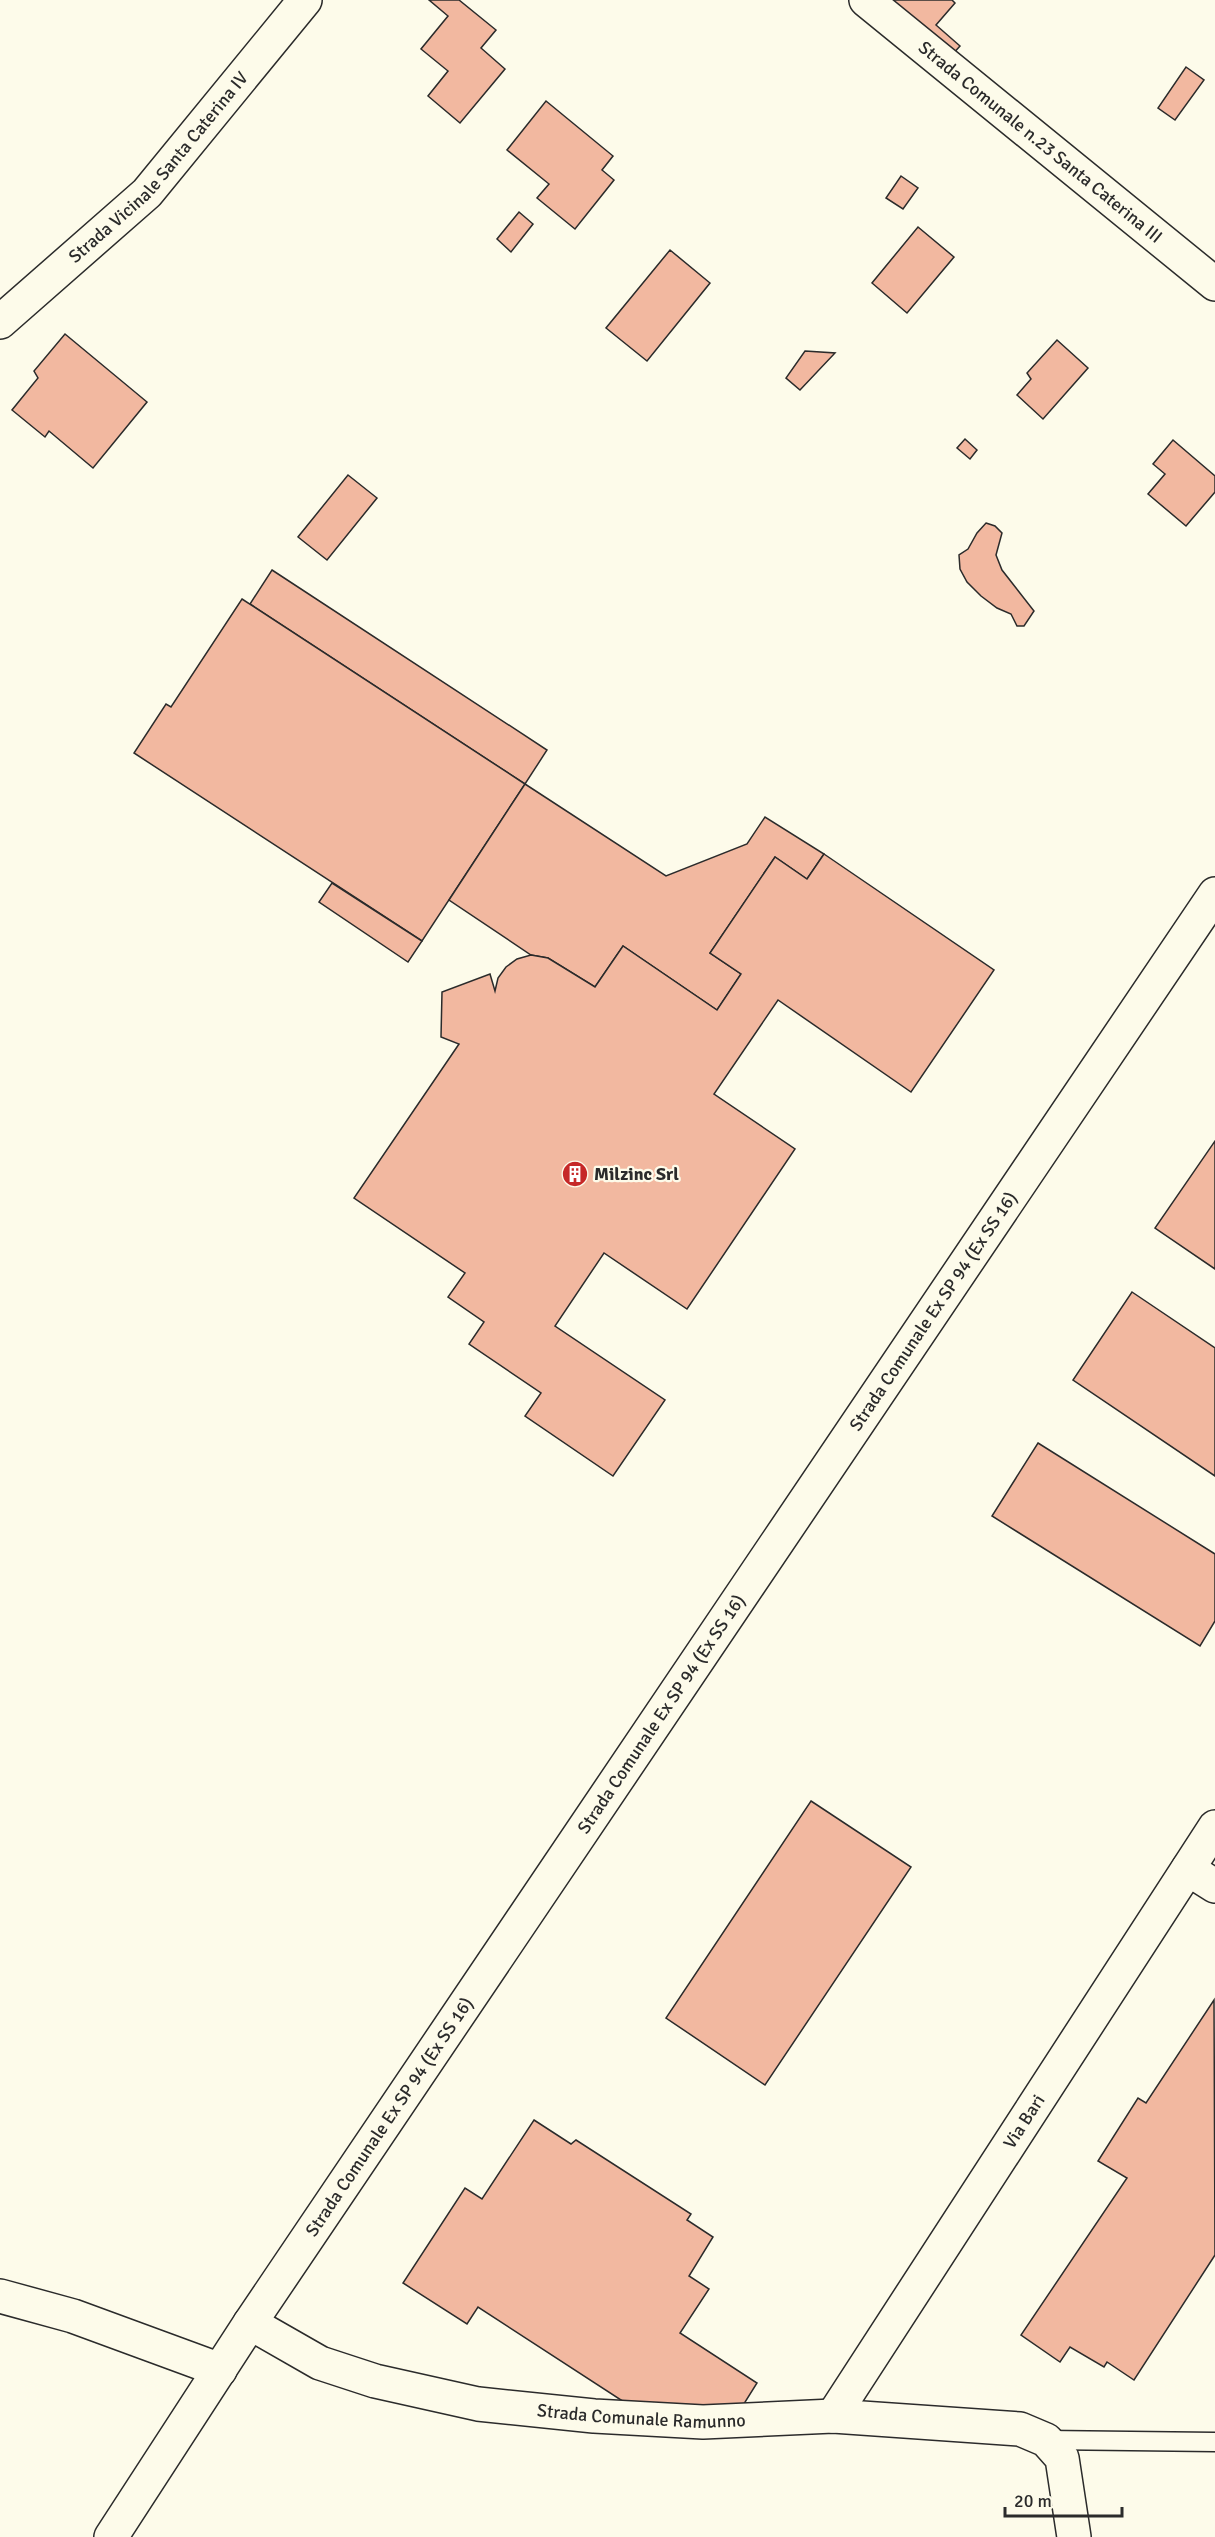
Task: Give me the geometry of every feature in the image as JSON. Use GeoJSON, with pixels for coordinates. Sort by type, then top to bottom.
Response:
{"type":"FeatureCollection","features":[{"type":"Feature","properties":{"kind":"street","name":"Strada Vicinale Santa Caterina IV"},"geometry":{"type":"LineString","coordinates":[[0,322],[147,193],[305,0]]}},
{"type":"Feature","properties":{"kind":"street","name":"Strada Comunale n.23 Santa Caterina III"},"geometry":{"type":"LineString","coordinates":[[866,0],[1215,284]]}},
{"type":"Feature","properties":{"kind":"street","name":"Strada Comunale Ex SP 94 (Ex SS 16)"},"geometry":{"type":"LineString","coordinates":[[111,2537],[250,2323],[1215,894]]}},
{"type":"Feature","properties":{"kind":"street","name":"Via Bari"},"geometry":{"type":"LineString","coordinates":[[833,2416],[1215,1827]]}},
{"type":"Feature","properties":{"kind":"street"},"geometry":{"type":"LineString","coordinates":[[1188,1869],[1215,1886]]}},
{"type":"Feature","properties":{"kind":"street"},"geometry":{"type":"LineString","coordinates":[[0,2296],[73,2316],[220,2370]]}},
{"type":"Feature","properties":{"kind":"street","name":"Strada Comunale Ramunno"},"geometry":{"type":"LineString","coordinates":[[250,2323],[320,2363],[375,2381],[478,2404],[594,2416],[703,2422],[833,2416],[1020,2429],[1046,2439]]}},
{"type":"Feature","properties":{"kind":"street"},"geometry":{"type":"LineString","coordinates":[[1046,2439],[1062,2458],[1074,2537]]}},
{"type":"Feature","properties":{"kind":"lane"},"geometry":{"type":"LineString","coordinates":[[1046,2439],[1215,2442]]}},
{"type":"Feature","properties":{"kind":"building"},"geometry":{"type":"Polygon","coordinates":[[[429,0],[459,0],[496,30],[481,48],[505,69],[460,123],[428,96],[448,71],[421,49],[448,16],[429,0]]]}},
{"type":"Feature","properties":{"kind":"building"},"geometry":{"type":"Polygon","coordinates":[[[895,0],[952,0],[955,3],[936,25],[960,46],[951,56],[892,3],[895,0]]]}},
{"type":"Feature","properties":{"kind":"building"},"geometry":{"type":"Polygon","coordinates":[[[1186,67],[1204,80],[1175,120],[1158,108],[1186,67]]]}},
{"type":"Feature","properties":{"kind":"building"},"geometry":{"type":"Polygon","coordinates":[[[546,101],[613,156],[602,170],[614,180],[575,229],[537,198],[549,184],[507,150],[546,101]]]}},
{"type":"Feature","properties":{"kind":"building"},"geometry":{"type":"Polygon","coordinates":[[[901,176],[918,188],[903,209],[886,198],[901,176]]]}},
{"type":"Feature","properties":{"kind":"building"},"geometry":{"type":"Polygon","coordinates":[[[519,212],[533,224],[511,252],[497,239],[519,212]]]}},
{"type":"Feature","properties":{"kind":"building"},"geometry":{"type":"Polygon","coordinates":[[[918,227],[954,257],[907,313],[872,283],[918,227]]]}},
{"type":"Feature","properties":{"kind":"building"},"geometry":{"type":"Polygon","coordinates":[[[670,250],[710,283],[647,361],[606,328],[670,250]]]}},
{"type":"Feature","properties":{"kind":"building"},"geometry":{"type":"Polygon","coordinates":[[[65,334],[147,402],[93,468],[49,431],[45,437],[12,410],[38,378],[34,371],[65,334]]]}},
{"type":"Feature","properties":{"kind":"building"},"geometry":{"type":"Polygon","coordinates":[[[1057,340],[1088,368],[1043,419],[1017,395],[1031,379],[1027,373],[1057,340]]]}},
{"type":"Feature","properties":{"kind":"building"},"geometry":{"type":"Polygon","coordinates":[[[805,351],[835,353],[800,390],[786,378],[805,351]]]}},
{"type":"Feature","properties":{"kind":"building"},"geometry":{"type":"Polygon","coordinates":[[[965,439],[977,450],[970,459],[957,448],[965,439]]]}},
{"type":"Feature","properties":{"kind":"building"},"geometry":{"type":"Polygon","coordinates":[[[1173,440],[1215,476],[1215,492],[1186,526],[1148,494],[1165,474],[1153,464],[1173,440]]]}},
{"type":"Feature","properties":{"kind":"building"},"geometry":{"type":"Polygon","coordinates":[[[348,475],[377,498],[327,560],[298,537],[348,475]]]}},
{"type":"Feature","properties":{"kind":"building"},"geometry":{"type":"Polygon","coordinates":[[[986,523],[995,526],[1002,533],[996,555],[1002,570],[1034,611],[1024,626],[1017,626],[1011,614],[997,608],[981,596],[967,582],[960,569],[959,555],[968,549],[986,523]]]}},
{"type":"Feature","properties":{"kind":"building"},"geometry":{"type":"Polygon","coordinates":[[[272,570],[547,750],[525,784],[250,604],[272,570]]]}},
{"type":"Feature","properties":{"kind":"building"},"geometry":{"type":"Polygon","coordinates":[[[242,599],[525,784],[422,941],[134,753],[166,704],[171,707],[242,599]]]}},
{"type":"Feature","properties":{"kind":"building"},"geometry":{"type":"Polygon","coordinates":[[[525,784],[666,876],[747,844],[765,817],[824,854],[807,879],[775,857],[710,953],[741,974],[717,1010],[623,946],[595,987],[548,958],[531,955],[449,900],[525,784]]]}},
{"type":"Feature","properties":{"kind":"building","name":"Milzinc Srl"},"geometry":{"type":"Polygon","coordinates":[[[824,854],[994,970],[911,1092],[778,1000],[714,1094],[795,1149],[687,1309],[604,1253],[555,1326],[665,1400],[613,1476],[525,1416],[541,1393],[469,1344],[484,1322],[448,1297],[465,1273],[354,1198],[459,1044],[441,1037],[442,992],[490,974],[495,991],[498,978],[506,967],[517,959],[531,955],[548,958],[595,987],[623,946],[717,1010],[741,974],[710,953],[775,857],[807,879],[824,854]]]}},
{"type":"Feature","properties":{"kind":"building"},"geometry":{"type":"Polygon","coordinates":[[[332,883],[422,941],[408,962],[319,902],[332,883]]]}},
{"type":"Feature","properties":{"kind":"building"},"geometry":{"type":"Polygon","coordinates":[[[1215,1141],[1215,1269],[1155,1228],[1215,1141]]]}},
{"type":"Feature","properties":{"kind":"building"},"geometry":{"type":"Polygon","coordinates":[[[1132,1292],[1215,1348],[1215,1476],[1073,1380],[1132,1292]]]}},
{"type":"Feature","properties":{"kind":"building"},"geometry":{"type":"Polygon","coordinates":[[[1038,1443],[1215,1554],[1215,1621],[1200,1646],[992,1516],[1038,1443]]]}},
{"type":"Feature","properties":{"kind":"building"},"geometry":{"type":"Polygon","coordinates":[[[811,1801],[911,1867],[765,2085],[666,2018],[811,1801]]]}},
{"type":"Feature","properties":{"kind":"building"},"geometry":{"type":"Polygon","coordinates":[[[1214,2000],[1215,2255],[1134,2380],[1107,2362],[1104,2367],[1070,2347],[1060,2362],[1021,2335],[1127,2178],[1098,2161],[1138,2098],[1146,2103],[1214,2000]]]}},
{"type":"Feature","properties":{"kind":"building"},"geometry":{"type":"Polygon","coordinates":[[[534,2120],[571,2144],[576,2140],[691,2214],[687,2220],[713,2237],[689,2276],[709,2289],[680,2333],[757,2383],[742,2407],[624,2402],[478,2307],[467,2324],[403,2283],[465,2188],[482,2199],[534,2120]]]}},
{"type":"Feature","properties":{"kind":"place","name":"Milzinc Srl"},"geometry":{"type":"Point","coordinates":[575,1174]}}]}
